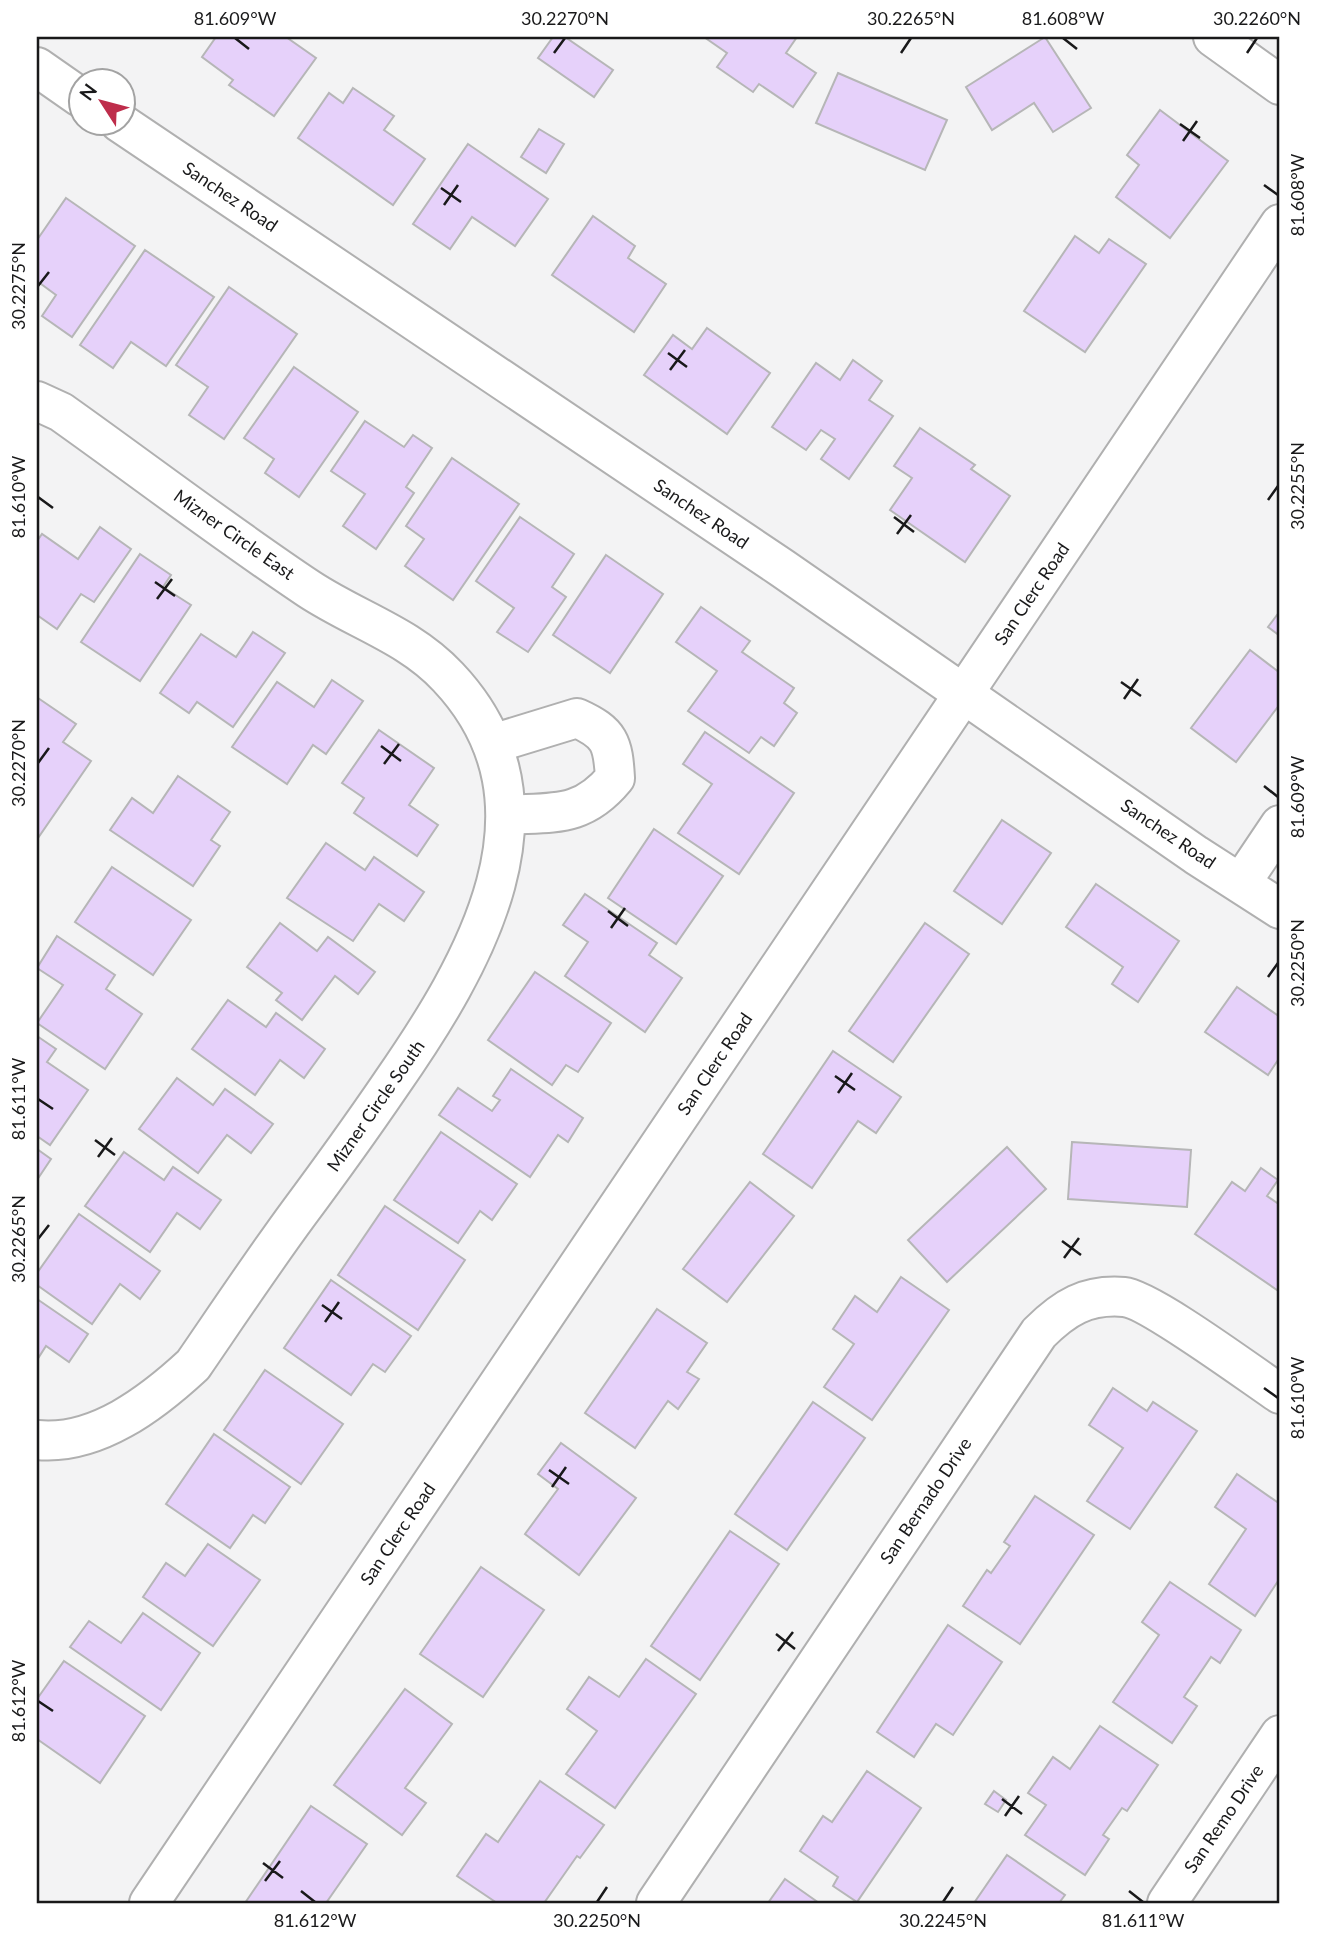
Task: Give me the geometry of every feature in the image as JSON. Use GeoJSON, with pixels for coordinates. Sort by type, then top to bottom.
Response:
{"type":"FeatureCollection","features":[{"type":"Feature","properties":{"kind":"street"},"geometry":{"type":"LineString","coordinates":[[1213,37],[1280,85]]}},
{"type":"Feature","properties":{"kind":"street"},"geometry":{"type":"LineString","coordinates":[[37,68],[66,88]]}},
{"type":"Feature","properties":{"kind":"street","name":"Sanchez Road"},"geometry":{"type":"LineString","coordinates":[[136,133],[1280,909]]}},
{"type":"Feature","properties":{"kind":"street","name":"San Clerc Road"},"geometry":{"type":"LineString","coordinates":[[149,1903],[1280,224]]}},
{"type":"Feature","properties":{"kind":"street","name":"Mizner Circle East"},"geometry":{"type":"LineString","coordinates":[[37,401],[61,412],[311,590],[398,635],[434,663]]}},
{"type":"Feature","properties":{"kind":"street","name":"Mizner Circle South"},"geometry":{"type":"LineString","coordinates":[[37,1440],[58,1442],[84,1436],[128,1415],[169,1387],[193,1365],[442,1007],[490,910],[505,837],[506,815],[503,784],[492,744],[471,705],[434,663]]}},
{"type":"Feature","properties":{"kind":"street"},"geometry":{"type":"LineString","coordinates":[[492,744],[577,718],[595,727],[614,748],[615,778],[599,798],[569,811],[506,815]]}},
{"type":"Feature","properties":{"kind":"street"},"geometry":{"type":"LineString","coordinates":[[1241,883],[1280,825]]}},
{"type":"Feature","properties":{"kind":"street","name":"San Bernado Drive"},"geometry":{"type":"LineString","coordinates":[[656,1903],[1039,1333],[1061,1311],[1092,1298],[1127,1296],[1152,1308],[1280,1394]]}},
{"type":"Feature","properties":{"kind":"street","name":"San Remo Drive"},"geometry":{"type":"LineString","coordinates":[[1167,1903],[1280,1735]]}},
{"type":"Feature","properties":{"kind":"building"},"geometry":{"type":"Polygon","coordinates":[[[216,37],[286,37],[316,58],[274,116],[229,85],[233,80],[202,57],[216,37]]]}},
{"type":"Feature","properties":{"kind":"building"},"geometry":{"type":"Polygon","coordinates":[[[553,37],[565,37],[613,70],[594,97],[538,58],[553,37]]]}},
{"type":"Feature","properties":{"kind":"building"},"geometry":{"type":"Polygon","coordinates":[[[704,37],[797,37],[786,53],[816,73],[793,107],[759,84],[753,92],[717,67],[727,53],[704,37]]]}},
{"type":"Feature","properties":{"kind":"building"},"geometry":{"type":"Polygon","coordinates":[[[1045,37],[1091,108],[1053,132],[1034,103],[992,130],[966,87],[1045,37]]]}},
{"type":"Feature","properties":{"kind":"building"},"geometry":{"type":"Polygon","coordinates":[[[838,73],[947,120],[925,170],[816,123],[838,73]]]}},
{"type":"Feature","properties":{"kind":"building"},"geometry":{"type":"Polygon","coordinates":[[[353,88],[394,116],[384,130],[425,159],[393,205],[298,138],[329,93],[343,103],[353,88]]]}},
{"type":"Feature","properties":{"kind":"building"},"geometry":{"type":"Polygon","coordinates":[[[1160,110],[1228,161],[1170,238],[1116,197],[1139,165],[1127,155],[1160,110]]]}},
{"type":"Feature","properties":{"kind":"building"},"geometry":{"type":"Polygon","coordinates":[[[539,129],[564,144],[546,173],[521,157],[539,129]]]}},
{"type":"Feature","properties":{"kind":"building"},"geometry":{"type":"Polygon","coordinates":[[[468,144],[548,199],[515,246],[472,217],[450,249],[413,224],[468,144]]]}},
{"type":"Feature","properties":{"kind":"building"},"geometry":{"type":"Polygon","coordinates":[[[66,198],[135,246],[72,337],[42,316],[56,295],[37,281],[37,240],[66,198]]]}},
{"type":"Feature","properties":{"kind":"building"},"geometry":{"type":"Polygon","coordinates":[[[593,216],[635,246],[628,258],[666,284],[634,332],[552,275],[593,216]]]}},
{"type":"Feature","properties":{"kind":"building"},"geometry":{"type":"Polygon","coordinates":[[[1075,236],[1099,253],[1109,239],[1146,264],[1085,352],[1024,311],[1075,236]]]}},
{"type":"Feature","properties":{"kind":"building"},"geometry":{"type":"Polygon","coordinates":[[[145,250],[214,297],[166,366],[131,342],[113,368],[80,345],[145,250]]]}},
{"type":"Feature","properties":{"kind":"building"},"geometry":{"type":"Polygon","coordinates":[[[229,287],[297,334],[224,439],[189,415],[208,387],[176,365],[229,287]]]}},
{"type":"Feature","properties":{"kind":"building"},"geometry":{"type":"Polygon","coordinates":[[[707,328],[770,373],[727,434],[644,375],[673,335],[692,349],[707,328]]]}},
{"type":"Feature","properties":{"kind":"building"},"geometry":{"type":"Polygon","coordinates":[[[853,360],[882,381],[869,400],[893,416],[849,479],[821,459],[835,439],[821,430],[806,450],[772,427],[816,363],[840,380],[853,360]]]}},
{"type":"Feature","properties":{"kind":"building"},"geometry":{"type":"Polygon","coordinates":[[[294,367],[358,412],[299,497],[265,473],[274,459],[244,438],[294,367]]]}},
{"type":"Feature","properties":{"kind":"building"},"geometry":{"type":"Polygon","coordinates":[[[365,421],[404,447],[413,435],[432,448],[406,487],[414,493],[376,549],[343,526],[365,494],[331,471],[365,421]]]}},
{"type":"Feature","properties":{"kind":"building"},"geometry":{"type":"Polygon","coordinates":[[[920,428],[975,465],[971,469],[1010,496],[965,562],[890,510],[912,478],[894,466],[920,428]]]}},
{"type":"Feature","properties":{"kind":"building"},"geometry":{"type":"Polygon","coordinates":[[[452,458],[519,504],[453,600],[405,566],[424,539],[406,526],[452,458]]]}},
{"type":"Feature","properties":{"kind":"building"},"geometry":{"type":"Polygon","coordinates":[[[520,517],[574,554],[552,587],[566,597],[528,652],[497,632],[514,608],[476,581],[520,517]]]}},
{"type":"Feature","properties":{"kind":"building"},"geometry":{"type":"Polygon","coordinates":[[[100,527],[131,549],[94,602],[81,594],[57,629],[37,615],[37,541],[42,534],[78,559],[100,527]]]}},
{"type":"Feature","properties":{"kind":"building"},"geometry":{"type":"Polygon","coordinates":[[[140,554],[171,575],[163,587],[191,605],[140,681],[81,642],[140,554]]]}},
{"type":"Feature","properties":{"kind":"building"},"geometry":{"type":"Polygon","coordinates":[[[606,555],[663,594],[610,673],[553,635],[606,555]]]}},
{"type":"Feature","properties":{"kind":"building"},"geometry":{"type":"Polygon","coordinates":[[[701,607],[750,641],[742,652],[794,688],[784,703],[797,713],[774,746],[761,737],[749,753],[688,711],[717,671],[676,642],[701,607]]]}},
{"type":"Feature","properties":{"kind":"building"},"geometry":{"type":"Polygon","coordinates":[[[1280,611],[1280,636],[1268,627],[1280,611]]]}},
{"type":"Feature","properties":{"kind":"building"},"geometry":{"type":"Polygon","coordinates":[[[253,632],[285,653],[233,727],[197,702],[189,713],[160,693],[201,634],[236,657],[253,632]]]}},
{"type":"Feature","properties":{"kind":"building"},"geometry":{"type":"Polygon","coordinates":[[[1250,650],[1280,673],[1280,704],[1236,762],[1191,728],[1250,650]]]}},
{"type":"Feature","properties":{"kind":"building"},"geometry":{"type":"Polygon","coordinates":[[[332,680],[363,701],[326,754],[313,745],[287,784],[232,747],[277,682],[314,707],[332,680]]]}},
{"type":"Feature","properties":{"kind":"building"},"geometry":{"type":"Polygon","coordinates":[[[38,698],[76,724],[63,742],[91,761],[38,838],[38,698]]]}},
{"type":"Feature","properties":{"kind":"building"},"geometry":{"type":"Polygon","coordinates":[[[379,730],[434,768],[409,805],[438,825],[417,856],[354,813],[364,798],[342,783],[379,730]]]}},
{"type":"Feature","properties":{"kind":"building"},"geometry":{"type":"Polygon","coordinates":[[[705,732],[794,793],[739,874],[678,833],[712,784],[683,764],[705,732]]]}},
{"type":"Feature","properties":{"kind":"building"},"geometry":{"type":"Polygon","coordinates":[[[178,776],[230,812],[211,840],[220,846],[193,886],[110,830],[132,798],[153,813],[178,776]]]}},
{"type":"Feature","properties":{"kind":"building"},"geometry":{"type":"Polygon","coordinates":[[[1002,820],[1051,853],[1002,924],[954,891],[1002,820]]]}},
{"type":"Feature","properties":{"kind":"building"},"geometry":{"type":"Polygon","coordinates":[[[654,829],[723,876],[676,944],[608,898],[654,829]]]}},
{"type":"Feature","properties":{"kind":"building"},"geometry":{"type":"Polygon","coordinates":[[[326,843],[365,870],[374,857],[424,892],[404,921],[379,904],[353,941],[287,898],[326,843]]]}},
{"type":"Feature","properties":{"kind":"building"},"geometry":{"type":"Polygon","coordinates":[[[112,867],[191,920],[153,975],[75,922],[112,867]]]}},
{"type":"Feature","properties":{"kind":"building"},"geometry":{"type":"Polygon","coordinates":[[[1096,884],[1179,941],[1138,1002],[1112,984],[1123,967],[1066,927],[1096,884]]]}},
{"type":"Feature","properties":{"kind":"building"},"geometry":{"type":"Polygon","coordinates":[[[585,894],[657,943],[649,955],[682,978],[645,1032],[565,976],[588,942],[563,925],[585,894]]]}},
{"type":"Feature","properties":{"kind":"building"},"geometry":{"type":"Polygon","coordinates":[[[280,923],[317,951],[328,937],[375,972],[358,994],[335,976],[302,1020],[276,1000],[282,993],[247,967],[280,923]]]}},
{"type":"Feature","properties":{"kind":"building"},"geometry":{"type":"Polygon","coordinates":[[[925,923],[969,954],[893,1062],[849,1031],[925,923]]]}},
{"type":"Feature","properties":{"kind":"building"},"geometry":{"type":"Polygon","coordinates":[[[57,936],[115,975],[106,989],[142,1014],[105,1069],[37,1023],[63,985],[37,968],[57,936]]]}},
{"type":"Feature","properties":{"kind":"building"},"geometry":{"type":"Polygon","coordinates":[[[535,972],[611,1023],[578,1072],[566,1065],[552,1085],[488,1040],[535,972]]]}},
{"type":"Feature","properties":{"kind":"building"},"geometry":{"type":"Polygon","coordinates":[[[1237,987],[1280,1017],[1280,1057],[1268,1075],[1205,1032],[1237,987]]]}},
{"type":"Feature","properties":{"kind":"building"},"geometry":{"type":"Polygon","coordinates":[[[228,1000],[266,1027],[276,1013],[325,1049],[304,1078],[280,1060],[255,1095],[192,1049],[228,1000]]]}},
{"type":"Feature","properties":{"kind":"building"},"geometry":{"type":"Polygon","coordinates":[[[37,1036],[56,1049],[47,1062],[88,1090],[50,1145],[37,1136],[37,1036]]]}},
{"type":"Feature","properties":{"kind":"building"},"geometry":{"type":"Polygon","coordinates":[[[833,1051],[901,1097],[876,1133],[858,1121],[812,1188],[763,1154],[833,1051]]]}},
{"type":"Feature","properties":{"kind":"building"},"geometry":{"type":"Polygon","coordinates":[[[511,1069],[583,1118],[568,1142],[558,1135],[530,1177],[439,1115],[458,1088],[492,1111],[500,1100],[493,1096],[511,1069]]]}},
{"type":"Feature","properties":{"kind":"building"},"geometry":{"type":"Polygon","coordinates":[[[177,1078],[213,1105],[225,1089],[273,1124],[251,1153],[227,1135],[198,1173],[139,1129],[177,1078]]]}},
{"type":"Feature","properties":{"kind":"building"},"geometry":{"type":"Polygon","coordinates":[[[441,1132],[517,1184],[492,1220],[480,1211],[458,1243],[394,1200],[441,1132]]]}},
{"type":"Feature","properties":{"kind":"building"},"geometry":{"type":"Polygon","coordinates":[[[1072,1142],[1191,1150],[1187,1207],[1068,1199],[1072,1142]]]}},
{"type":"Feature","properties":{"kind":"building"},"geometry":{"type":"Polygon","coordinates":[[[1007,1147],[1046,1189],[947,1282],[908,1240],[1007,1147]]]}},
{"type":"Feature","properties":{"kind":"building"},"geometry":{"type":"Polygon","coordinates":[[[37,1149],[51,1159],[37,1180],[37,1149]]]}},
{"type":"Feature","properties":{"kind":"building"},"geometry":{"type":"Polygon","coordinates":[[[124,1152],[164,1180],[173,1167],[221,1200],[200,1229],[177,1213],[150,1252],[85,1206],[124,1152]]]}},
{"type":"Feature","properties":{"kind":"building"},"geometry":{"type":"Polygon","coordinates":[[[1261,1168],[1278,1180],[1267,1196],[1280,1205],[1280,1292],[1195,1234],[1232,1182],[1245,1191],[1261,1168]]]}},
{"type":"Feature","properties":{"kind":"building"},"geometry":{"type":"Polygon","coordinates":[[[750,1182],[794,1216],[727,1302],[683,1269],[750,1182]]]}},
{"type":"Feature","properties":{"kind":"building"},"geometry":{"type":"Polygon","coordinates":[[[385,1206],[465,1260],[418,1330],[338,1275],[385,1206]]]}},
{"type":"Feature","properties":{"kind":"building"},"geometry":{"type":"Polygon","coordinates":[[[79,1214],[160,1271],[140,1299],[120,1284],[92,1324],[37,1285],[37,1273],[79,1214]]]}},
{"type":"Feature","properties":{"kind":"building"},"geometry":{"type":"Polygon","coordinates":[[[901,1277],[949,1310],[872,1420],[824,1387],[854,1344],[833,1329],[855,1296],[877,1312],[901,1277]]]}},
{"type":"Feature","properties":{"kind":"building"},"geometry":{"type":"Polygon","coordinates":[[[331,1280],[411,1336],[385,1372],[373,1364],[351,1395],[284,1348],[331,1280]]]}},
{"type":"Feature","properties":{"kind":"building"},"geometry":{"type":"Polygon","coordinates":[[[37,1299],[88,1334],[69,1362],[46,1346],[37,1360],[37,1299]]]}},
{"type":"Feature","properties":{"kind":"building"},"geometry":{"type":"Polygon","coordinates":[[[657,1309],[707,1343],[687,1372],[699,1379],[678,1409],[668,1401],[635,1448],[585,1413],[657,1309]]]}},
{"type":"Feature","properties":{"kind":"building"},"geometry":{"type":"Polygon","coordinates":[[[265,1370],[343,1424],[301,1484],[224,1430],[265,1370]]]}},
{"type":"Feature","properties":{"kind":"building"},"geometry":{"type":"Polygon","coordinates":[[[1113,1388],[1147,1411],[1153,1402],[1197,1431],[1130,1529],[1087,1501],[1123,1448],[1089,1425],[1113,1388]]]}},
{"type":"Feature","properties":{"kind":"building"},"geometry":{"type":"Polygon","coordinates":[[[813,1402],[865,1438],[787,1550],[735,1514],[813,1402]]]}},
{"type":"Feature","properties":{"kind":"building"},"geometry":{"type":"Polygon","coordinates":[[[214,1434],[290,1487],[265,1523],[253,1515],[230,1548],[166,1504],[214,1434]]]}},
{"type":"Feature","properties":{"kind":"building"},"geometry":{"type":"Polygon","coordinates":[[[561,1443],[636,1498],[579,1575],[525,1534],[558,1489],[538,1474],[561,1443]]]}},
{"type":"Feature","properties":{"kind":"building"},"geometry":{"type":"Polygon","coordinates":[[[1237,1474],[1280,1504],[1280,1578],[1255,1616],[1209,1584],[1246,1529],[1215,1507],[1237,1474]]]}},
{"type":"Feature","properties":{"kind":"building"},"geometry":{"type":"Polygon","coordinates":[[[1035,1496],[1094,1535],[1020,1644],[963,1606],[987,1570],[991,1573],[1010,1546],[1004,1542],[1035,1496]]]}},
{"type":"Feature","properties":{"kind":"building"},"geometry":{"type":"Polygon","coordinates":[[[730,1531],[779,1564],[700,1680],[651,1646],[730,1531]]]}},
{"type":"Feature","properties":{"kind":"building"},"geometry":{"type":"Polygon","coordinates":[[[208,1544],[260,1580],[213,1646],[143,1597],[166,1563],[185,1576],[208,1544]]]}},
{"type":"Feature","properties":{"kind":"building"},"geometry":{"type":"Polygon","coordinates":[[[481,1567],[544,1610],[483,1697],[420,1654],[481,1567]]]}},
{"type":"Feature","properties":{"kind":"building"},"geometry":{"type":"Polygon","coordinates":[[[1170,1582],[1241,1630],[1220,1663],[1211,1657],[1184,1697],[1197,1706],[1172,1743],[1113,1702],[1159,1635],[1142,1622],[1170,1582]]]}},
{"type":"Feature","properties":{"kind":"building"},"geometry":{"type":"Polygon","coordinates":[[[143,1613],[200,1653],[161,1710],[70,1647],[89,1621],[121,1643],[143,1613]]]}},
{"type":"Feature","properties":{"kind":"building"},"geometry":{"type":"Polygon","coordinates":[[[948,1625],[1002,1662],[953,1735],[936,1724],[914,1757],[877,1732],[948,1625]]]}},
{"type":"Feature","properties":{"kind":"building"},"geometry":{"type":"Polygon","coordinates":[[[646,1659],[696,1694],[615,1808],[566,1774],[597,1731],[567,1709],[589,1677],[619,1697],[646,1659]]]}},
{"type":"Feature","properties":{"kind":"building"},"geometry":{"type":"Polygon","coordinates":[[[64,1661],[145,1716],[100,1783],[37,1739],[37,1699],[64,1661]]]}},
{"type":"Feature","properties":{"kind":"building"},"geometry":{"type":"Polygon","coordinates":[[[405,1689],[452,1724],[405,1788],[426,1803],[402,1835],[334,1785],[405,1689]]]}},
{"type":"Feature","properties":{"kind":"building"},"geometry":{"type":"Polygon","coordinates":[[[1100,1726],[1158,1765],[1127,1811],[1122,1808],[1103,1835],[1109,1839],[1085,1875],[1025,1835],[1046,1805],[1028,1793],[1053,1757],[1070,1769],[1100,1726]]]}},
{"type":"Feature","properties":{"kind":"building"},"geometry":{"type":"Polygon","coordinates":[[[867,1771],[921,1808],[857,1902],[833,1886],[838,1877],[800,1851],[823,1816],[832,1822],[867,1771]]]}},
{"type":"Feature","properties":{"kind":"building"},"geometry":{"type":"Polygon","coordinates":[[[540,1781],[604,1825],[580,1858],[577,1856],[544,1903],[497,1903],[457,1876],[486,1834],[498,1842],[540,1781]]]}},
{"type":"Feature","properties":{"kind":"building"},"geometry":{"type":"Polygon","coordinates":[[[994,1791],[1006,1800],[998,1812],[985,1804],[994,1791]]]}},
{"type":"Feature","properties":{"kind":"building"},"geometry":{"type":"Polygon","coordinates":[[[311,1806],[367,1844],[326,1903],[245,1903],[311,1806]]]}},
{"type":"Feature","properties":{"kind":"building"},"geometry":{"type":"Polygon","coordinates":[[[1007,1855],[1065,1895],[1059,1903],[974,1903],[1007,1855]]]}},
{"type":"Feature","properties":{"kind":"building"},"geometry":{"type":"Polygon","coordinates":[[[785,1879],[819,1903],[768,1903],[785,1879]]]}}]}
